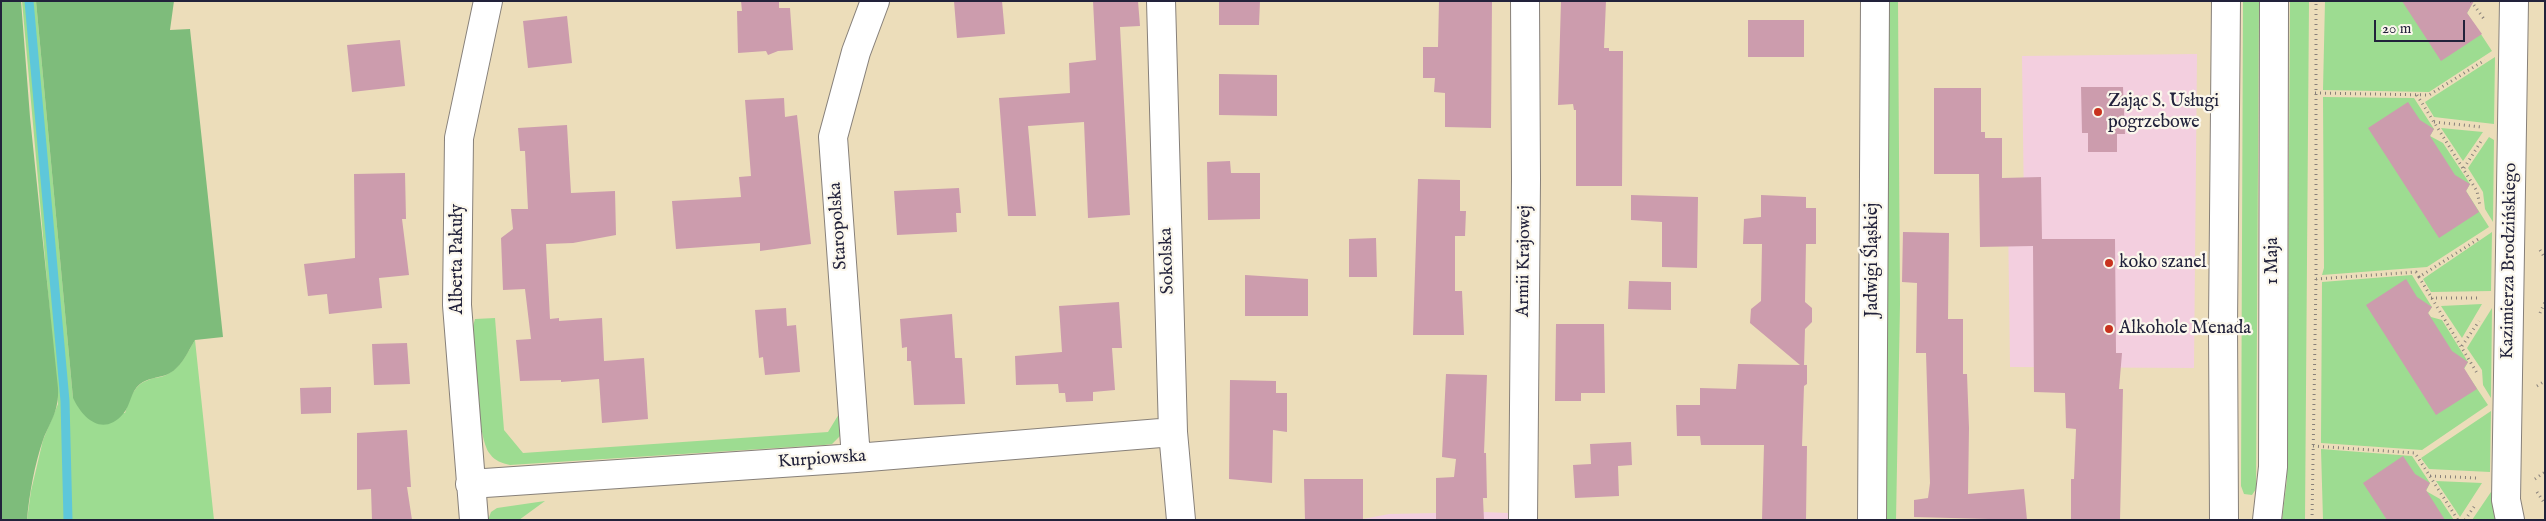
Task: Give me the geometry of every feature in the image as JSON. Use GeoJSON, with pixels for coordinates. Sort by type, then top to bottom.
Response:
{"type":"FeatureCollection","features":[{"type":"Feature","properties":{"kind":"street","name":"Alberta Pakuły"},"geometry":{"type":"LineString","coordinates":[[474,520],[457,305],[459,138],[488,1]]}},
{"type":"Feature","properties":{"kind":"street","name":"Staropolska"},"geometry":{"type":"LineString","coordinates":[[856,458],[833,137],[856,52],[875,1]]}},
{"type":"Feature","properties":{"kind":"street","name":"Sokolska"},"geometry":{"type":"LineString","coordinates":[[1161,1],[1173,432],[1181,520]]}},
{"type":"Feature","properties":{"kind":"street","name":"Armii Krajowej"},"geometry":{"type":"LineString","coordinates":[[1523,520],[1526,180],[1525,1]]}},
{"type":"Feature","properties":{"kind":"street","name":"Jadwigi Śląskiej"},"geometry":{"type":"LineString","coordinates":[[1872,520],[1875,1]]}},
{"type":"Feature","properties":{"kind":"street"},"geometry":{"type":"LineString","coordinates":[[2224,520],[2223,325],[2226,1]]}},
{"type":"Feature","properties":{"kind":"street","name":"1 Maja"},"geometry":{"type":"LineString","coordinates":[[2267,520],[2273,467],[2274,1]]}},
{"type":"Feature","properties":{"kind":"street","name":"Kazimierza Brodzińskiego"},"geometry":{"type":"LineString","coordinates":[[2510,520],[2506,500],[2514,1]]}},
{"type":"Feature","properties":{"kind":"street","name":"Kurpiowska"},"geometry":{"type":"LineString","coordinates":[[470,484],[856,458],[1173,432]]}},
{"type":"Feature","properties":{"kind":"path"},"geometry":{"type":"LineString","coordinates":[[2312,520],[2316,279],[2316,1]]}},
{"type":"Feature","properties":{"kind":"path"},"geometry":{"type":"LineString","coordinates":[[2316,93],[2429,95],[2491,56]]}},
{"type":"Feature","properties":{"kind":"path"},"geometry":{"type":"LineString","coordinates":[[2416,95],[2464,168],[2477,192],[2477,202],[2482,208]]}},
{"type":"Feature","properties":{"kind":"path"},"geometry":{"type":"LineString","coordinates":[[2433,122],[2490,128]]}},
{"type":"Feature","properties":{"kind":"path"},"geometry":{"type":"LineString","coordinates":[[2464,168],[2484,136]]}},
{"type":"Feature","properties":{"kind":"path"},"geometry":{"type":"LineString","coordinates":[[2419,277],[2486,234]]}},
{"type":"Feature","properties":{"kind":"path"},"geometry":{"type":"LineString","coordinates":[[2316,279],[2416,272],[2477,371],[2477,377]]}},
{"type":"Feature","properties":{"kind":"path"},"geometry":{"type":"LineString","coordinates":[[2431,298],[2486,298]]}},
{"type":"Feature","properties":{"kind":"path"},"geometry":{"type":"LineString","coordinates":[[2462,346],[2484,314]]}},
{"type":"Feature","properties":{"kind":"path"},"geometry":{"type":"LineString","coordinates":[[2313,446],[2415,453],[2458,520]]}},
{"type":"Feature","properties":{"kind":"path"},"geometry":{"type":"LineString","coordinates":[[2430,476],[2485,478]]}},
{"type":"Feature","properties":{"kind":"path"},"geometry":{"type":"LineString","coordinates":[[2465,520],[2479,499]]}},
{"type":"Feature","properties":{"kind":"shaded area"},"geometry":{"type":"Polygon","coordinates":[[[2197,54],[2194,368],[2010,367],[2008,214],[2024,213],[2022,56],[2197,54]]]}},
{"type":"Feature","properties":{"kind":"shaded area"},"geometry":{"type":"Polygon","coordinates":[[[1508,513],[1508,520],[1325,520],[1363,519],[1389,514],[1508,513]]]}},
{"type":"Feature","properties":{"kind":"green space"},"geometry":{"type":"Polygon","coordinates":[[[1,1],[21,1],[30,117],[58,388],[56,409],[43,440],[35,469],[27,520],[1,520],[1,1]]]}},
{"type":"Feature","properties":{"kind":"green space"},"geometry":{"type":"Polygon","coordinates":[[[22,1],[36,1],[73,398],[125,413],[132,394],[138,386],[173,371],[184,359],[195,340],[214,520],[27,520],[31,491],[43,440],[58,404],[22,1]]]}},
{"type":"Feature","properties":{"kind":"green space"},"geometry":{"type":"Polygon","coordinates":[[[36,1],[174,1],[170,30],[190,29],[223,337],[195,340],[176,369],[166,375],[149,379],[140,384],[134,391],[123,414],[116,421],[108,424],[94,423],[82,413],[73,398],[36,1]]]}},
{"type":"Feature","properties":{"kind":"green space"},"geometry":{"type":"Polygon","coordinates":[[[1885,1],[1898,1],[1900,304],[1896,520],[1882,520],[1885,1]]]}},
{"type":"Feature","properties":{"kind":"green space"},"geometry":{"type":"Polygon","coordinates":[[[2243,1],[2259,1],[2256,489],[2252,495],[2244,494],[2241,486],[2243,1]]]}},
{"type":"Feature","properties":{"kind":"green space"},"geometry":{"type":"Polygon","coordinates":[[[2290,1],[2309,1],[2305,520],[2282,520],[2287,479],[2290,1]]]}},
{"type":"Feature","properties":{"kind":"green space"},"geometry":{"type":"Polygon","coordinates":[[[2325,1],[2468,1],[2471,6],[2467,13],[2492,51],[2429,92],[2323,90],[2325,1]]]}},
{"type":"Feature","properties":{"kind":"green space"},"geometry":{"type":"Polygon","coordinates":[[[2495,57],[2494,124],[2434,117],[2425,102],[2495,57]]]}},
{"type":"Feature","properties":{"kind":"green space"},"geometry":{"type":"Polygon","coordinates":[[[2323,97],[2414,98],[2434,129],[2430,136],[2443,143],[2470,184],[2466,191],[2489,227],[2427,267],[2322,275],[2324,268],[2323,97]]]}},
{"type":"Feature","properties":{"kind":"green space"},"geometry":{"type":"Polygon","coordinates":[[[2441,128],[2483,132],[2463,161],[2441,128]]]}},
{"type":"Feature","properties":{"kind":"green space"},"geometry":{"type":"Polygon","coordinates":[[[2489,137],[2494,140],[2493,222],[2485,209],[2483,192],[2468,168],[2489,137]]]}},
{"type":"Feature","properties":{"kind":"green space"},"geometry":{"type":"Polygon","coordinates":[[[2492,232],[2491,291],[2431,292],[2423,279],[2492,232]]]}},
{"type":"Feature","properties":{"kind":"green space"},"geometry":{"type":"Polygon","coordinates":[[[2412,275],[2432,307],[2428,313],[2431,317],[2442,320],[2468,362],[2464,369],[2488,405],[2422,450],[2321,443],[2322,282],[2412,275]]]}},
{"type":"Feature","properties":{"kind":"green space"},"geometry":{"type":"Polygon","coordinates":[[[2482,304],[2462,338],[2441,306],[2482,304]]]}},
{"type":"Feature","properties":{"kind":"green space"},"geometry":{"type":"Polygon","coordinates":[[[2492,308],[2491,398],[2483,385],[2482,370],[2467,348],[2492,308]]]}},
{"type":"Feature","properties":{"kind":"green space"},"geometry":{"type":"Polygon","coordinates":[[[495,318],[504,430],[523,453],[828,432],[842,409],[841,435],[832,444],[824,445],[510,465],[504,463],[496,460],[490,454],[485,444],[477,393],[473,326],[475,319],[495,318]]]}},
{"type":"Feature","properties":{"kind":"green space"},"geometry":{"type":"Polygon","coordinates":[[[2491,411],[2490,472],[2429,469],[2421,458],[2491,411]]]}},
{"type":"Feature","properties":{"kind":"green space"},"geometry":{"type":"Polygon","coordinates":[[[2321,449],[2412,456],[2430,483],[2426,491],[2440,499],[2454,520],[2323,520],[2321,449]]]}},
{"type":"Feature","properties":{"kind":"green space"},"geometry":{"type":"Polygon","coordinates":[[[2436,481],[2482,483],[2460,517],[2436,481]]]}},
{"type":"Feature","properties":{"kind":"green space"},"geometry":{"type":"Polygon","coordinates":[[[2491,492],[2494,494],[2495,520],[2472,520],[2491,492]]]}},
{"type":"Feature","properties":{"kind":"green space"},"geometry":{"type":"Polygon","coordinates":[[[545,501],[519,520],[488,520],[491,512],[497,508],[545,501]]]}},
{"type":"Feature","properties":{"kind":"building"},"geometry":{"type":"Polygon","coordinates":[[[741,1],[779,1],[779,8],[790,8],[793,50],[778,51],[768,55],[766,51],[738,53],[737,11],[742,11],[741,1]]]}},
{"type":"Feature","properties":{"kind":"building"},"geometry":{"type":"Polygon","coordinates":[[[954,1],[1002,1],[1005,34],[957,38],[954,1]]]}},
{"type":"Feature","properties":{"kind":"building"},"geometry":{"type":"Polygon","coordinates":[[[1093,1],[1138,1],[1140,26],[1120,27],[1130,215],[1088,218],[1084,122],[1028,126],[1036,216],[1008,216],[999,98],[1070,93],[1069,63],[1096,60],[1093,1]]]}},
{"type":"Feature","properties":{"kind":"building"},"geometry":{"type":"Polygon","coordinates":[[[1219,1],[1260,1],[1259,25],[1219,25],[1219,1]]]}},
{"type":"Feature","properties":{"kind":"building"},"geometry":{"type":"Polygon","coordinates":[[[1439,1],[1492,1],[1491,128],[1445,127],[1445,93],[1434,92],[1435,78],[1423,78],[1423,47],[1438,47],[1439,1]]]}},
{"type":"Feature","properties":{"kind":"building"},"geometry":{"type":"Polygon","coordinates":[[[1561,1],[1606,1],[1604,48],[1609,48],[1609,51],[1623,51],[1622,186],[1576,186],[1576,110],[1574,110],[1573,104],[1558,105],[1561,1]]]}},
{"type":"Feature","properties":{"kind":"building"},"geometry":{"type":"Polygon","coordinates":[[[2402,1],[2474,1],[2467,13],[2482,34],[2441,61],[2402,1]]]}},
{"type":"Feature","properties":{"kind":"building"},"geometry":{"type":"Polygon","coordinates":[[[567,16],[572,63],[528,68],[523,21],[567,16]]]}},
{"type":"Feature","properties":{"kind":"building"},"geometry":{"type":"Polygon","coordinates":[[[1748,20],[1804,20],[1804,57],[1748,57],[1748,20]]]}},
{"type":"Feature","properties":{"kind":"building"},"geometry":{"type":"Polygon","coordinates":[[[400,40],[405,86],[352,92],[347,45],[400,40]]]}},
{"type":"Feature","properties":{"kind":"building"},"geometry":{"type":"Polygon","coordinates":[[[1219,74],[1277,75],[1277,116],[1219,115],[1219,74]]]}},
{"type":"Feature","properties":{"kind":"building"},"geometry":{"type":"Polygon","coordinates":[[[2081,87],[2123,87],[2125,134],[2117,134],[2117,152],[2088,152],[2088,133],[2082,133],[2081,87]]]}},
{"type":"Feature","properties":{"kind":"building"},"geometry":{"type":"Polygon","coordinates":[[[1934,88],[1981,88],[1981,132],[1985,132],[1985,138],[2002,138],[2002,178],[2041,177],[2042,239],[2115,239],[2116,353],[2122,353],[2119,389],[2123,389],[2120,520],[2071,520],[2071,479],[2074,479],[2076,429],[2066,428],[2065,393],[2034,392],[2033,246],[1980,247],[1979,174],[1934,174],[1934,88]]]}},
{"type":"Feature","properties":{"kind":"building"},"geometry":{"type":"Polygon","coordinates":[[[784,98],[785,117],[797,115],[811,244],[760,251],[760,243],[676,249],[672,201],[741,197],[739,177],[751,176],[745,100],[784,98]]]}},
{"type":"Feature","properties":{"kind":"building"},"geometry":{"type":"Polygon","coordinates":[[[2408,102],[2420,120],[2434,129],[2430,136],[2455,175],[2470,184],[2466,191],[2479,212],[2439,238],[2368,128],[2408,102]]]}},
{"type":"Feature","properties":{"kind":"building"},"geometry":{"type":"Polygon","coordinates":[[[567,125],[571,193],[615,191],[616,235],[573,243],[546,244],[550,319],[559,318],[559,321],[602,318],[604,361],[644,358],[648,419],[602,423],[599,379],[561,382],[561,380],[520,381],[516,340],[531,339],[525,289],[503,290],[501,238],[513,229],[511,209],[528,209],[525,151],[520,151],[518,128],[567,125]]]}},
{"type":"Feature","properties":{"kind":"building"},"geometry":{"type":"Polygon","coordinates":[[[1230,161],[1231,173],[1260,173],[1260,219],[1208,220],[1207,162],[1230,161]]]}},
{"type":"Feature","properties":{"kind":"building"},"geometry":{"type":"Polygon","coordinates":[[[405,173],[406,219],[402,219],[409,275],[379,278],[382,308],[329,314],[327,294],[308,296],[304,264],[355,258],[354,174],[405,173]]]}},
{"type":"Feature","properties":{"kind":"building"},"geometry":{"type":"Polygon","coordinates":[[[1418,179],[1460,180],[1460,211],[1466,211],[1465,236],[1455,236],[1455,291],[1462,291],[1464,335],[1413,335],[1418,179]]]}},
{"type":"Feature","properties":{"kind":"building"},"geometry":{"type":"Polygon","coordinates":[[[959,188],[961,213],[956,213],[957,232],[897,235],[894,191],[959,188]]]}},
{"type":"Feature","properties":{"kind":"building"},"geometry":{"type":"Polygon","coordinates":[[[1631,195],[1698,197],[1697,268],[1662,267],[1662,222],[1631,220],[1631,195]]]}},
{"type":"Feature","properties":{"kind":"building"},"geometry":{"type":"Polygon","coordinates":[[[1761,195],[1806,197],[1806,208],[1816,208],[1816,244],[1806,244],[1805,302],[1812,308],[1812,322],[1805,329],[1804,365],[1807,365],[1807,384],[1804,386],[1802,446],[1807,446],[1806,520],[1762,520],[1764,445],[1701,445],[1700,436],[1677,436],[1676,405],[1700,405],[1700,388],[1736,389],[1738,364],[1800,365],[1750,323],[1751,309],[1761,301],[1762,244],[1743,244],[1744,219],[1761,217],[1761,195]]]}},
{"type":"Feature","properties":{"kind":"building"},"geometry":{"type":"Polygon","coordinates":[[[1903,232],[1949,233],[1948,319],[1963,319],[1963,374],[1967,374],[1969,428],[1968,494],[2024,489],[2027,520],[1914,517],[1914,500],[1928,498],[1930,483],[1926,353],[1916,353],[1917,283],[1902,282],[1903,232]]]}},
{"type":"Feature","properties":{"kind":"building"},"geometry":{"type":"Polygon","coordinates":[[[1376,238],[1377,277],[1349,277],[1349,239],[1376,238]]]}},
{"type":"Feature","properties":{"kind":"building"},"geometry":{"type":"Polygon","coordinates":[[[1245,275],[1308,279],[1308,316],[1245,316],[1245,275]]]}},
{"type":"Feature","properties":{"kind":"building"},"geometry":{"type":"Polygon","coordinates":[[[2406,279],[2417,297],[2432,307],[2428,313],[2452,351],[2468,362],[2464,368],[2477,389],[2436,415],[2366,305],[2406,279]]]}},
{"type":"Feature","properties":{"kind":"building"},"geometry":{"type":"Polygon","coordinates":[[[1629,281],[1671,282],[1671,310],[1628,309],[1629,281]]]}},
{"type":"Feature","properties":{"kind":"building"},"geometry":{"type":"Polygon","coordinates":[[[1119,302],[1122,348],[1112,348],[1115,390],[1093,392],[1093,401],[1066,402],[1065,393],[1059,393],[1058,384],[1016,385],[1015,356],[1062,352],[1059,306],[1119,302]]]}},
{"type":"Feature","properties":{"kind":"building"},"geometry":{"type":"Polygon","coordinates":[[[786,308],[787,326],[796,325],[800,372],[765,375],[763,357],[759,358],[755,310],[786,308]]]}},
{"type":"Feature","properties":{"kind":"building"},"geometry":{"type":"Polygon","coordinates":[[[952,314],[955,358],[962,358],[965,404],[914,405],[911,361],[907,361],[907,347],[902,348],[900,319],[952,314]]]}},
{"type":"Feature","properties":{"kind":"building"},"geometry":{"type":"Polygon","coordinates":[[[1556,324],[1604,324],[1605,393],[1581,393],[1581,401],[1555,401],[1556,324]]]}},
{"type":"Feature","properties":{"kind":"building"},"geometry":{"type":"Polygon","coordinates":[[[407,343],[410,384],[374,385],[372,344],[407,343]]]}},
{"type":"Feature","properties":{"kind":"building"},"geometry":{"type":"Polygon","coordinates":[[[1446,374],[1487,375],[1484,453],[1486,453],[1487,498],[1483,498],[1484,520],[1436,520],[1436,478],[1454,477],[1456,459],[1442,457],[1446,374]]]}},
{"type":"Feature","properties":{"kind":"building"},"geometry":{"type":"Polygon","coordinates":[[[1230,380],[1276,381],[1276,393],[1287,393],[1287,432],[1273,430],[1272,483],[1229,479],[1230,380]]]}},
{"type":"Feature","properties":{"kind":"building"},"geometry":{"type":"Polygon","coordinates":[[[331,387],[331,413],[301,414],[300,388],[331,387]]]}},
{"type":"Feature","properties":{"kind":"building"},"geometry":{"type":"Polygon","coordinates":[[[407,430],[411,487],[407,487],[412,520],[372,520],[371,489],[357,490],[357,433],[407,430]]]}},
{"type":"Feature","properties":{"kind":"building"},"geometry":{"type":"Polygon","coordinates":[[[1631,442],[1632,465],[1618,466],[1619,496],[1575,498],[1573,465],[1591,464],[1590,444],[1631,442]]]}},
{"type":"Feature","properties":{"kind":"building"},"geometry":{"type":"Polygon","coordinates":[[[2403,456],[2415,474],[2430,483],[2426,490],[2445,520],[2387,520],[2363,483],[2403,456]]]}},
{"type":"Feature","properties":{"kind":"building"},"geometry":{"type":"Polygon","coordinates":[[[1304,479],[1363,479],[1363,519],[1305,520],[1304,479]]]}},
{"type":"Feature","properties":{"kind":"waterway"},"geometry":{"type":"LineString","coordinates":[[29,1],[65,401],[68,520]]}},
{"type":"Feature","properties":{"kind":"place","name":"Zając S. Usługi pogrzebowe"},"geometry":{"type":"Point","coordinates":[2098,112]}},
{"type":"Feature","properties":{"kind":"place","name":"koko szanel"},"geometry":{"type":"Point","coordinates":[2109,263]}},
{"type":"Feature","properties":{"kind":"place","name":"Alkohole Menada"},"geometry":{"type":"Point","coordinates":[2109,329]}}]}
